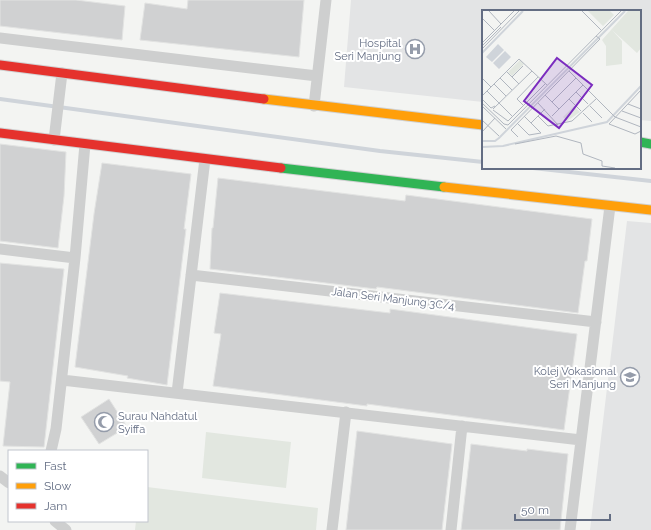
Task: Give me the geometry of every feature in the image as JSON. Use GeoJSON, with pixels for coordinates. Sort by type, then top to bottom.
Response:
{"type":"FeatureCollection","features":[{"type":"Feature","properties":{"kind":"street"},"geometry":{"type":"LineString","coordinates":[[314,106],[326,0]]}},
{"type":"Feature","properties":{"kind":"street"},"geometry":{"type":"LineString","coordinates":[[0,38],[317,76]]}},
{"type":"Feature","properties":{"kind":"street"},"geometry":{"type":"LineString","coordinates":[[0,65],[314,106],[482,125]]}},
{"type":"Feature","properties":{"kind":"street"},"geometry":{"type":"LineString","coordinates":[[54,140],[62,73]]}},
{"type":"Feature","properties":{"kind":"street"},"geometry":{"type":"LineString","coordinates":[[0,134],[651,210]]}},
{"type":"Feature","properties":{"kind":"street"},"geometry":{"type":"LineString","coordinates":[[641,142],[651,144]]}},
{"type":"Feature","properties":{"kind":"street"},"geometry":{"type":"LineString","coordinates":[[52,450],[62,380],[85,144]]}},
{"type":"Feature","properties":{"kind":"street"},"geometry":{"type":"LineString","coordinates":[[176,393],[205,159]]}},
{"type":"Feature","properties":{"kind":"street"},"geometry":{"type":"LineString","coordinates":[[570,530],[610,206]]}},
{"type":"Feature","properties":{"kind":"street"},"geometry":{"type":"LineString","coordinates":[[0,249],[75,258]]}},
{"type":"Feature","properties":{"kind":"street","name":"Jalan Seri Manjung 3C/4"},"geometry":{"type":"LineString","coordinates":[[191,275],[596,322]]}},
{"type":"Feature","properties":{"kind":"street"},"geometry":{"type":"LineString","coordinates":[[62,380],[581,440]]}},
{"type":"Feature","properties":{"kind":"street"},"geometry":{"type":"LineString","coordinates":[[332,530],[346,412]]}},
{"type":"Feature","properties":{"kind":"street"},"geometry":{"type":"LineString","coordinates":[[451,530],[462,426]]}},
{"type":"Feature","properties":{"kind":"street"},"geometry":{"type":"LineString","coordinates":[[0,476],[8,482]]}},
{"type":"Feature","properties":{"kind":"street"},"geometry":{"type":"LineString","coordinates":[[56,522],[66,530]]}},
{"type":"Feature","properties":{"kind":"shaded area","name":"Hospital Seri Manjung"},"geometry":{"type":"Polygon","coordinates":[[[351,0],[651,0],[651,121],[641,120],[641,10],[482,10],[482,102],[344,87],[351,0]]]}},
{"type":"Feature","properties":{"kind":"shaded area","name":"Kolej Vokasional Seri Manjung"},"geometry":{"type":"Polygon","coordinates":[[[627,221],[651,223],[651,530],[590,530],[627,221]]]}},
{"type":"Feature","properties":{"kind":"shaded area"},"geometry":{"type":"Polygon","coordinates":[[[206,432],[291,442],[286,488],[202,478],[206,432]]]}},
{"type":"Feature","properties":{"kind":"shaded area"},"geometry":{"type":"Polygon","coordinates":[[[148,487],[318,508],[316,530],[135,530],[136,522],[148,522],[148,487]]]}},
{"type":"Feature","properties":{"kind":"building"},"geometry":{"type":"Polygon","coordinates":[[[0,0],[76,0],[125,6],[122,40],[0,26],[0,0]]]}},
{"type":"Feature","properties":{"kind":"building"},"geometry":{"type":"Polygon","coordinates":[[[188,0],[304,0],[299,57],[140,40],[145,3],[187,9],[188,0]]]}},
{"type":"Feature","properties":{"kind":"building"},"geometry":{"type":"Polygon","coordinates":[[[0,144],[66,152],[64,196],[58,248],[0,241],[0,144]]]}},
{"type":"Feature","properties":{"kind":"building"},"geometry":{"type":"Polygon","coordinates":[[[102,163],[191,174],[184,229],[186,229],[167,385],[127,378],[128,376],[75,367],[94,214],[102,163]]]}},
{"type":"Feature","properties":{"kind":"building"},"geometry":{"type":"Polygon","coordinates":[[[218,178],[405,201],[406,195],[592,219],[587,261],[585,261],[578,313],[377,287],[376,289],[210,269],[212,228],[218,178]]]}},
{"type":"Feature","properties":{"kind":"building"},"geometry":{"type":"Polygon","coordinates":[[[0,263],[64,269],[44,447],[3,446],[10,382],[0,381],[0,263]]]}},
{"type":"Feature","properties":{"kind":"building"},"geometry":{"type":"Polygon","coordinates":[[[220,293],[390,313],[390,309],[577,334],[564,430],[367,404],[367,406],[213,386],[221,334],[214,333],[220,293]]]}},
{"type":"Feature","properties":{"kind":"building","name":"Surau Nahdatul Syiffa"},"geometry":{"type":"Polygon","coordinates":[[[109,399],[127,427],[99,444],[81,417],[109,399]]]}},
{"type":"Feature","properties":{"kind":"building"},"geometry":{"type":"Polygon","coordinates":[[[357,431],[452,444],[442,530],[346,530],[357,431]]]}},
{"type":"Feature","properties":{"kind":"building"},"geometry":{"type":"Polygon","coordinates":[[[471,444],[527,451],[527,449],[568,454],[560,530],[461,530],[471,444]]]}},
{"type":"Feature","properties":{"kind":"waterway"},"geometry":{"type":"LineString","coordinates":[[0,99],[380,151],[482,162]]}},
{"type":"Feature","properties":{"kind":"waterway"},"geometry":{"type":"LineString","coordinates":[[542,169],[651,181]]}},
{"type":"Feature","properties":{"kind":"traffic: fast"},"geometry":{"type":"LineString","coordinates":[[641,142],[651,144]]}},
{"type":"Feature","properties":{"kind":"traffic: fast"},"geometry":{"type":"LineString","coordinates":[[281,168],[444,187]]}},
{"type":"Feature","properties":{"kind":"traffic: slow"},"geometry":{"type":"LineString","coordinates":[[264,99],[482,125]]}},
{"type":"Feature","properties":{"kind":"traffic: slow"},"geometry":{"type":"LineString","coordinates":[[444,187],[651,210]]}},
{"type":"Feature","properties":{"kind":"traffic: jam"},"geometry":{"type":"LineString","coordinates":[[0,65],[264,99]]}},
{"type":"Feature","properties":{"kind":"traffic: jam"},"geometry":{"type":"LineString","coordinates":[[0,133],[281,168]]}},
{"type":"Feature","properties":{"kind":"place","name":"Hospital Seri Manjung"},"geometry":{"type":"Point","coordinates":[415,49]}},
{"type":"Feature","properties":{"kind":"place","name":"Kolej Vokasional Seri Manjung"},"geometry":{"type":"Point","coordinates":[630,377]}},
{"type":"Feature","properties":{"kind":"place","name":"Surau Nahdatul Syiffa"},"geometry":{"type":"Point","coordinates":[104,422]}}]}
